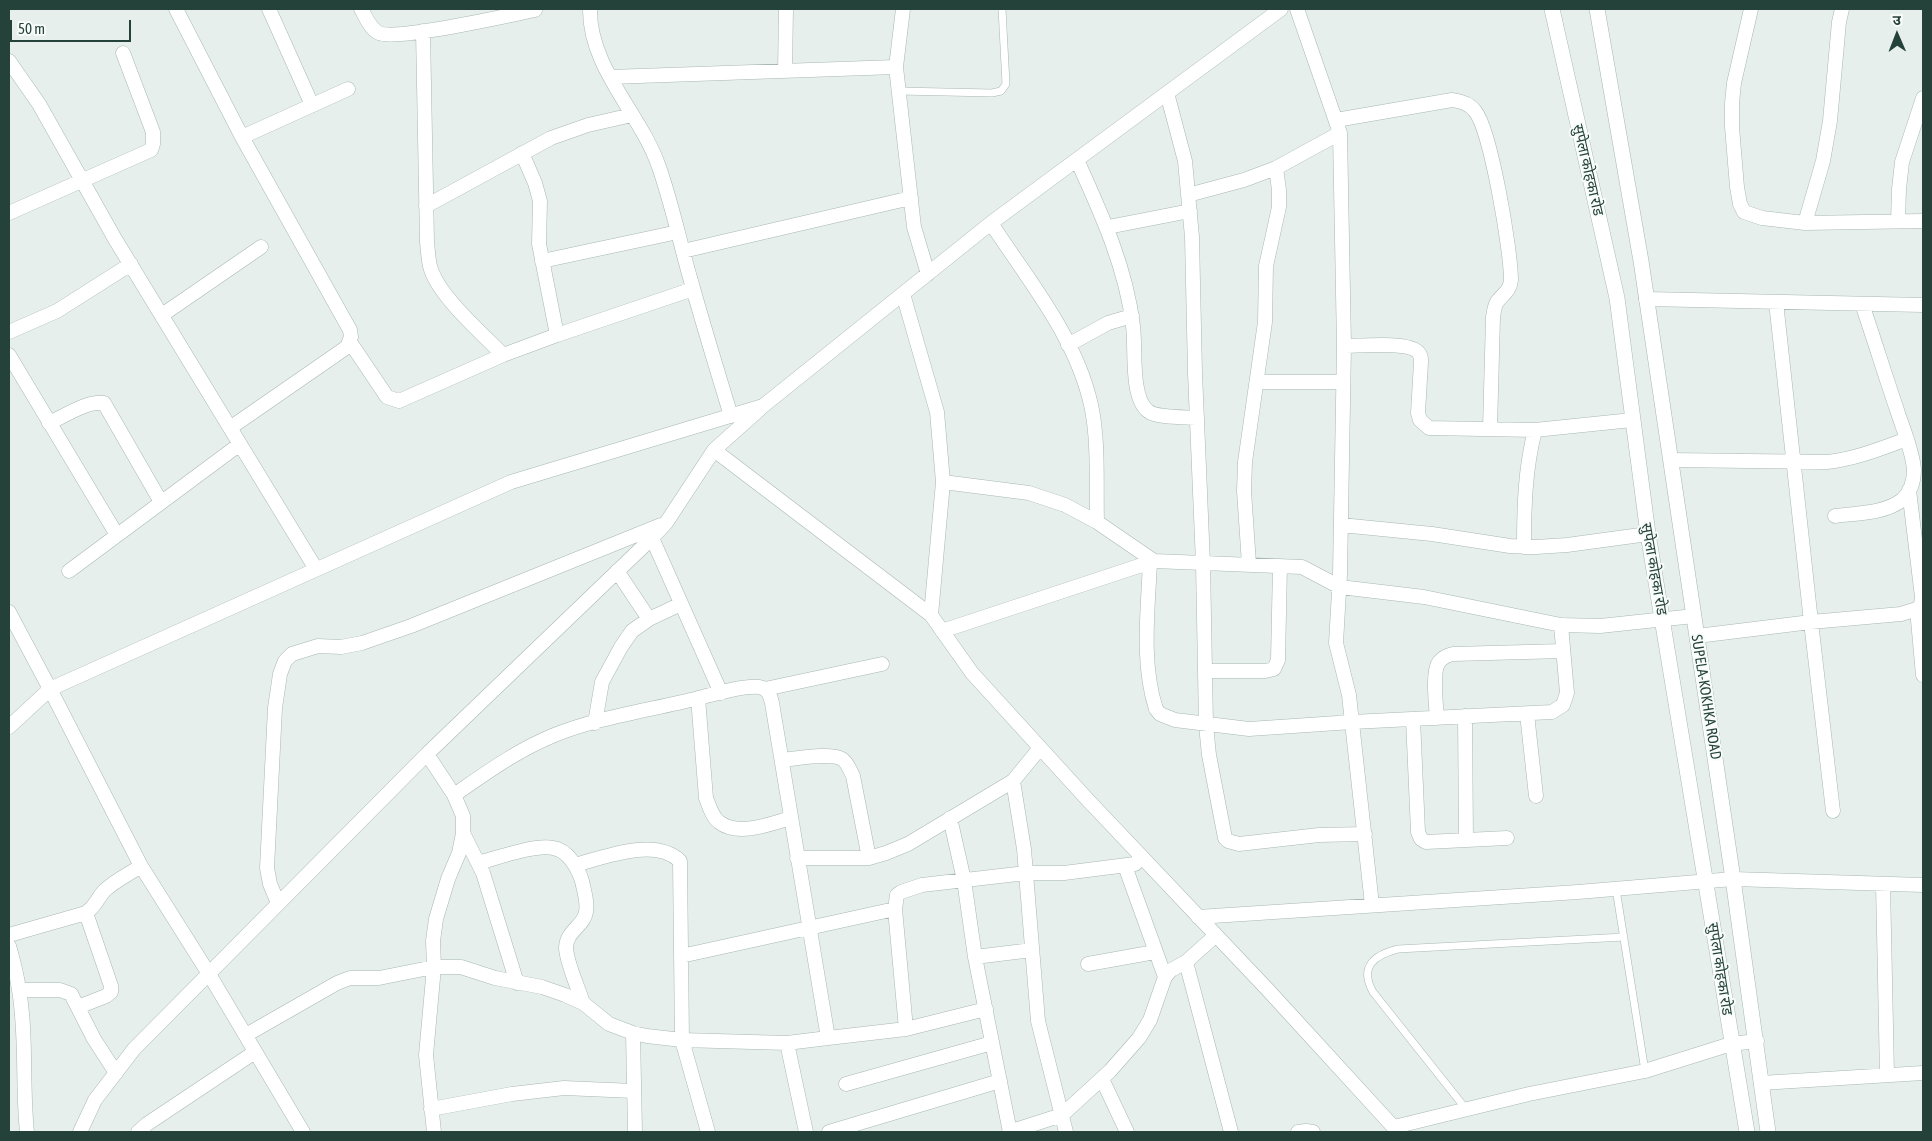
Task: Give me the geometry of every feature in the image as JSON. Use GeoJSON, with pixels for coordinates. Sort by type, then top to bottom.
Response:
{"type":"FeatureCollection","features":[{"type":"Feature","properties":{"kind":"street"},"geometry":{"type":"LineString","coordinates":[[177,9],[242,137],[350,330],[350,342],[347,347],[230,428]]}},
{"type":"Feature","properties":{"kind":"street"},"geometry":{"type":"LineString","coordinates":[[269,9],[312,105]]}},
{"type":"Feature","properties":{"kind":"street"},"geometry":{"type":"LineString","coordinates":[[361,9],[373,29],[380,34],[389,35],[423,31],[535,10]]}},
{"type":"Feature","properties":{"kind":"street"},"geometry":{"type":"LineString","coordinates":[[590,9],[594,40],[610,77],[647,139],[659,166],[693,289],[732,416]]}},
{"type":"Feature","properties":{"kind":"street"},"geometry":{"type":"LineString","coordinates":[[785,71],[786,9]]}},
{"type":"Feature","properties":{"kind":"street"},"geometry":{"type":"LineString","coordinates":[[903,9],[896,67],[914,227],[928,274]]}},
{"type":"Feature","properties":{"kind":"street"},"geometry":{"type":"LineString","coordinates":[[80,1132],[95,1100],[134,1049],[427,754],[652,538],[666,523],[714,450],[763,406],[991,223],[1281,9]]}},
{"type":"Feature","properties":{"kind":"street"},"geometry":{"type":"LineString","coordinates":[[1298,9],[1338,127],[1344,346],[1340,587],[1336,643],[1349,695],[1372,905]]}},
{"type":"Feature","properties":{"kind":"street","name":"सुपेला कोहका रोड"},"geometry":{"type":"LineString","coordinates":[[1552,9],[1617,298],[1648,534],[1747,1132]]}},
{"type":"Feature","properties":{"kind":"street","name":"SUPELA-KOKHKA ROAD"},"geometry":{"type":"LineString","coordinates":[[1597,9],[1641,262],[1734,879],[1768,1132]]}},
{"type":"Feature","properties":{"kind":"street"},"geometry":{"type":"LineString","coordinates":[[1751,9],[1734,83],[1732,103],[1732,127],[1740,204],[1744,212],[1752,215],[1805,223],[1923,221]]}},
{"type":"Feature","properties":{"kind":"street"},"geometry":{"type":"LineString","coordinates":[[1805,223],[1823,161],[1830,121],[1839,22],[1842,9]]}},
{"type":"Feature","properties":{"kind":"street"},"geometry":{"type":"LineString","coordinates":[[423,31],[427,242],[430,267],[440,286],[453,304],[503,355]]}},
{"type":"Feature","properties":{"kind":"street"},"geometry":{"type":"LineString","coordinates":[[9,213],[146,153],[153,144],[153,132],[123,53]]}},
{"type":"Feature","properties":{"kind":"street"},"geometry":{"type":"LineString","coordinates":[[9,61],[39,104],[131,264],[316,569]]}},
{"type":"Feature","properties":{"kind":"street"},"geometry":{"type":"LineString","coordinates":[[610,77],[896,67]]}},
{"type":"Feature","properties":{"kind":"street"},"geometry":{"type":"LineString","coordinates":[[242,137],[348,89]]}},
{"type":"Feature","properties":{"kind":"street"},"geometry":{"type":"LineString","coordinates":[[1167,93],[1186,162],[1190,211],[1203,562],[1206,725],[1209,755],[1225,838],[1228,841],[1239,844],[1310,836],[1365,834]]}},
{"type":"Feature","properties":{"kind":"street"},"geometry":{"type":"LineString","coordinates":[[1898,221],[1902,162],[1918,125],[1923,98]]}},
{"type":"Feature","properties":{"kind":"street"},"geometry":{"type":"LineString","coordinates":[[1188,195],[1244,180],[1276,168],[1338,127],[1452,100],[1468,104],[1482,122],[1505,226],[1510,280],[1507,293],[1498,302],[1493,317],[1490,429]]}},
{"type":"Feature","properties":{"kind":"street"},"geometry":{"type":"LineString","coordinates":[[426,206],[551,138],[588,125],[632,115]]}},
{"type":"Feature","properties":{"kind":"street"},"geometry":{"type":"LineString","coordinates":[[522,153],[535,183],[540,201],[539,244],[557,335]]}},
{"type":"Feature","properties":{"kind":"street"},"geometry":{"type":"LineString","coordinates":[[1077,160],[1108,227],[1128,294],[1132,316],[1136,377],[1142,403],[1148,411],[1155,414],[1197,418]]}},
{"type":"Feature","properties":{"kind":"street"},"geometry":{"type":"LineString","coordinates":[[1249,564],[1244,491],[1245,462],[1258,382],[1265,322],[1266,266],[1279,207],[1276,168]]}},
{"type":"Feature","properties":{"kind":"street"},"geometry":{"type":"LineString","coordinates":[[682,250],[911,198]]}},
{"type":"Feature","properties":{"kind":"street"},"geometry":{"type":"LineString","coordinates":[[1108,227],[1190,211]]}},
{"type":"Feature","properties":{"kind":"street"},"geometry":{"type":"LineString","coordinates":[[991,223],[1060,328],[1080,371],[1091,406],[1095,448],[1097,522]]}},
{"type":"Feature","properties":{"kind":"street"},"geometry":{"type":"LineString","coordinates":[[542,260],[678,232]]}},
{"type":"Feature","properties":{"kind":"street"},"geometry":{"type":"LineString","coordinates":[[162,316],[260,247]]}},
{"type":"Feature","properties":{"kind":"street"},"geometry":{"type":"LineString","coordinates":[[9,332],[57,311],[131,264]]}},
{"type":"Feature","properties":{"kind":"street"},"geometry":{"type":"LineString","coordinates":[[350,342],[388,398],[399,401],[503,355],[693,289]]}},
{"type":"Feature","properties":{"kind":"street"},"geometry":{"type":"LineString","coordinates":[[902,294],[937,412],[943,482],[931,615]]}},
{"type":"Feature","properties":{"kind":"street"},"geometry":{"type":"LineString","coordinates":[[1646,299],[1923,305]]}},
{"type":"Feature","properties":{"kind":"street"},"geometry":{"type":"LineString","coordinates":[[1776,302],[1834,811]]}},
{"type":"Feature","properties":{"kind":"street"},"geometry":{"type":"LineString","coordinates":[[1862,304],[1907,439],[1914,469],[1910,490],[1922,597],[1917,609],[1923,675]]}},
{"type":"Feature","properties":{"kind":"street"},"geometry":{"type":"LineString","coordinates":[[1068,345],[1108,323],[1132,316]]}},
{"type":"Feature","properties":{"kind":"street"},"geometry":{"type":"LineString","coordinates":[[1344,346],[1404,346],[1412,348],[1420,355],[1418,413],[1420,420],[1429,428],[1535,430],[1632,420]]}},
{"type":"Feature","properties":{"kind":"street"},"geometry":{"type":"LineString","coordinates":[[9,355],[49,424],[118,534]]}},
{"type":"Feature","properties":{"kind":"street"},"geometry":{"type":"LineString","coordinates":[[1258,382],[1343,382]]}},
{"type":"Feature","properties":{"kind":"street"},"geometry":{"type":"LineString","coordinates":[[49,424],[96,402],[104,404],[161,502]]}},
{"type":"Feature","properties":{"kind":"street"},"geometry":{"type":"LineString","coordinates":[[9,727],[50,689],[511,482],[763,406]]}},
{"type":"Feature","properties":{"kind":"street"},"geometry":{"type":"LineString","coordinates":[[1524,547],[1525,484],[1529,453],[1535,430]]}},
{"type":"Feature","properties":{"kind":"street"},"geometry":{"type":"LineString","coordinates":[[1670,460],[1827,462],[1845,460],[1907,439]]}},
{"type":"Feature","properties":{"kind":"street"},"geometry":{"type":"LineString","coordinates":[[69,570],[240,444]]}},
{"type":"Feature","properties":{"kind":"street"},"geometry":{"type":"LineString","coordinates":[[714,450],[931,615],[972,673],[1396,1130],[1466,1109],[1529,1094],[1645,1071],[1731,1044],[1757,1041]]}},
{"type":"Feature","properties":{"kind":"street"},"geometry":{"type":"LineString","coordinates":[[943,482],[1029,493],[1065,505],[1097,522],[1152,562]]}},
{"type":"Feature","properties":{"kind":"street"},"geometry":{"type":"LineString","coordinates":[[1835,516],[1880,510],[1892,506],[1910,490]]}},
{"type":"Feature","properties":{"kind":"street"},"geometry":{"type":"LineString","coordinates":[[278,903],[270,884],[267,868],[275,708],[280,674],[285,661],[292,654],[318,646],[341,647],[362,643],[411,626],[666,523]]}},
{"type":"Feature","properties":{"kind":"street"},"geometry":{"type":"LineString","coordinates":[[1341,525],[1432,534],[1524,547],[1566,545],[1648,534]]}},
{"type":"Feature","properties":{"kind":"street"},"geometry":{"type":"LineString","coordinates":[[652,538],[721,693]]}},
{"type":"Feature","properties":{"kind":"street"},"geometry":{"type":"LineString","coordinates":[[1152,562],[1147,647],[1150,686],[1156,710],[1166,718],[1206,725],[1250,729],[1552,712],[1563,705],[1567,693],[1561,625]]}},
{"type":"Feature","properties":{"kind":"street"},"geometry":{"type":"LineString","coordinates":[[942,631],[1152,562],[1203,562],[1302,567],[1340,587],[1424,596],[1561,625],[1600,626],[1694,616]]}},
{"type":"Feature","properties":{"kind":"street"},"geometry":{"type":"LineString","coordinates":[[1205,671],[1265,671],[1274,669],[1278,660],[1280,566]]}},
{"type":"Feature","properties":{"kind":"street"},"geometry":{"type":"LineString","coordinates":[[617,571],[649,620]]}},
{"type":"Feature","properties":{"kind":"street"},"geometry":{"type":"LineString","coordinates":[[595,723],[602,682],[632,631],[681,604]]}},
{"type":"Feature","properties":{"kind":"street"},"geometry":{"type":"LineString","coordinates":[[1697,636],[1811,622],[1901,614],[1917,609]]}},
{"type":"Feature","properties":{"kind":"street"},"geometry":{"type":"LineString","coordinates":[[9,612],[141,866],[209,974],[303,1132]]}},
{"type":"Feature","properties":{"kind":"street"},"geometry":{"type":"LineString","coordinates":[[1437,718],[1436,670],[1441,659],[1453,654],[1563,651]]}},
{"type":"Feature","properties":{"kind":"street"},"geometry":{"type":"LineString","coordinates":[[454,795],[511,756],[552,736],[595,723],[698,698],[747,688],[757,687],[765,689],[882,664]]}},
{"type":"Feature","properties":{"kind":"street"},"geometry":{"type":"LineString","coordinates":[[765,689],[770,694],[772,703],[828,1038]]}},
{"type":"Feature","properties":{"kind":"street"},"geometry":{"type":"LineString","coordinates":[[698,698],[706,798],[710,810],[718,822],[730,827],[744,828],[758,827],[791,818]]}},
{"type":"Feature","properties":{"kind":"street"},"geometry":{"type":"LineString","coordinates":[[1527,714],[1536,796]]}},
{"type":"Feature","properties":{"kind":"street"},"geometry":{"type":"LineString","coordinates":[[1465,716],[1466,840]]}},
{"type":"Feature","properties":{"kind":"street"},"geometry":{"type":"LineString","coordinates":[[1413,719],[1419,836],[1426,842],[1507,838]]}},
{"type":"Feature","properties":{"kind":"street"},"geometry":{"type":"LineString","coordinates":[[797,858],[869,858],[908,844],[1012,781],[1040,748]]}},
{"type":"Feature","properties":{"kind":"street"},"geometry":{"type":"LineString","coordinates":[[427,754],[454,795],[463,816],[463,833],[459,853],[448,879],[436,918],[433,941],[434,967],[426,1055],[434,1132]]}},
{"type":"Feature","properties":{"kind":"street"},"geometry":{"type":"LineString","coordinates":[[782,760],[824,756],[842,759],[847,764],[852,776],[869,858]]}},
{"type":"Feature","properties":{"kind":"street"},"geometry":{"type":"LineString","coordinates":[[1012,781],[1024,849],[1038,1021],[1066,1132]]}},
{"type":"Feature","properties":{"kind":"street"},"geometry":{"type":"LineString","coordinates":[[950,818],[964,880],[975,957],[1010,1132],[1062,1115],[1102,1079],[1139,1038],[1150,1020],[1165,977],[1171,970],[1186,962],[1216,935]]}},
{"type":"Feature","properties":{"kind":"street"},"geometry":{"type":"LineString","coordinates":[[463,833],[478,863],[494,906],[517,983]]}},
{"type":"Feature","properties":{"kind":"street"},"geometry":{"type":"LineString","coordinates":[[478,863],[539,848],[554,848],[575,864],[583,888],[586,912],[584,918],[571,933],[566,947],[583,1003]]}},
{"type":"Feature","properties":{"kind":"street"},"geometry":{"type":"LineString","coordinates":[[575,864],[644,849],[662,850],[673,854],[680,861],[682,873],[682,1040],[708,1132]]}},
{"type":"Feature","properties":{"kind":"street"},"geometry":{"type":"LineString","coordinates":[[906,1029],[895,909],[897,895],[910,888],[922,885],[1026,873],[1064,873],[1124,866],[1135,864],[1141,856]]}},
{"type":"Feature","properties":{"kind":"street"},"geometry":{"type":"LineString","coordinates":[[9,935],[86,912],[96,906],[101,895],[110,886],[141,866]]}},
{"type":"Feature","properties":{"kind":"street"},"geometry":{"type":"LineString","coordinates":[[1124,866],[1165,977]]}},
{"type":"Feature","properties":{"kind":"street"},"geometry":{"type":"LineString","coordinates":[[1198,916],[1616,889],[1734,879],[1923,885]]}},
{"type":"Feature","properties":{"kind":"street"},"geometry":{"type":"LineString","coordinates":[[1883,884],[1887,1075]]}},
{"type":"Feature","properties":{"kind":"street"},"geometry":{"type":"LineString","coordinates":[[681,956],[895,909]]}},
{"type":"Feature","properties":{"kind":"street"},"geometry":{"type":"LineString","coordinates":[[78,1007],[106,996],[111,992],[86,912]]}},
{"type":"Feature","properties":{"kind":"street"},"geometry":{"type":"LineString","coordinates":[[9,946],[20,990],[24,1106],[27,1132]]}},
{"type":"Feature","properties":{"kind":"street"},"geometry":{"type":"LineString","coordinates":[[975,957],[1032,950]]}},
{"type":"Feature","properties":{"kind":"street"},"geometry":{"type":"LineString","coordinates":[[1088,964],[1156,952]]}},
{"type":"Feature","properties":{"kind":"street"},"geometry":{"type":"LineString","coordinates":[[1186,962],[1231,1132]]}},
{"type":"Feature","properties":{"kind":"street"},"geometry":{"type":"LineString","coordinates":[[246,1035],[337,983],[350,978],[379,978],[434,967],[461,967],[495,978],[542,987],[583,1003],[609,1024],[633,1033],[682,1040],[787,1043],[906,1029],[986,1009]]}},
{"type":"Feature","properties":{"kind":"street"},"geometry":{"type":"LineString","coordinates":[[20,990],[66,991],[75,1000],[89,1031],[116,1073]]}},
{"type":"Feature","properties":{"kind":"street"},"geometry":{"type":"LineString","coordinates":[[633,1033],[635,1132]]}},
{"type":"Feature","properties":{"kind":"street"},"geometry":{"type":"LineString","coordinates":[[787,1043],[806,1132]]}},
{"type":"Feature","properties":{"kind":"street"},"geometry":{"type":"LineString","coordinates":[[846,1084],[992,1043]]}},
{"type":"Feature","properties":{"kind":"street"},"geometry":{"type":"LineString","coordinates":[[138,1132],[147,1124],[255,1052]]}},
{"type":"Feature","properties":{"kind":"street"},"geometry":{"type":"LineString","coordinates":[[1761,1083],[1923,1073]]}},
{"type":"Feature","properties":{"kind":"street"},"geometry":{"type":"LineString","coordinates":[[1102,1079],[1127,1132]]}},
{"type":"Feature","properties":{"kind":"street"},"geometry":{"type":"LineString","coordinates":[[828,1132],[1000,1081]]}},
{"type":"Feature","properties":{"kind":"street"},"geometry":{"type":"LineString","coordinates":[[431,1109],[512,1094],[564,1088],[634,1091]]}},
{"type":"Feature","properties":{"kind":"street"},"geometry":{"type":"LineString","coordinates":[[1298,1132],[1313,1132]]}},
{"type":"Feature","properties":{"kind":"lane"},"geometry":{"type":"LineString","coordinates":[[899,91],[992,94],[1002,91],[1006,84],[1002,9]]}},
{"type":"Feature","properties":{"kind":"lane"},"geometry":{"type":"LineString","coordinates":[[1616,889],[1645,1071]]}},
{"type":"Feature","properties":{"kind":"lane"},"geometry":{"type":"LineString","coordinates":[[1466,1109],[1373,992],[1367,975],[1372,962],[1379,956],[1398,949],[1624,937]]}}]}
